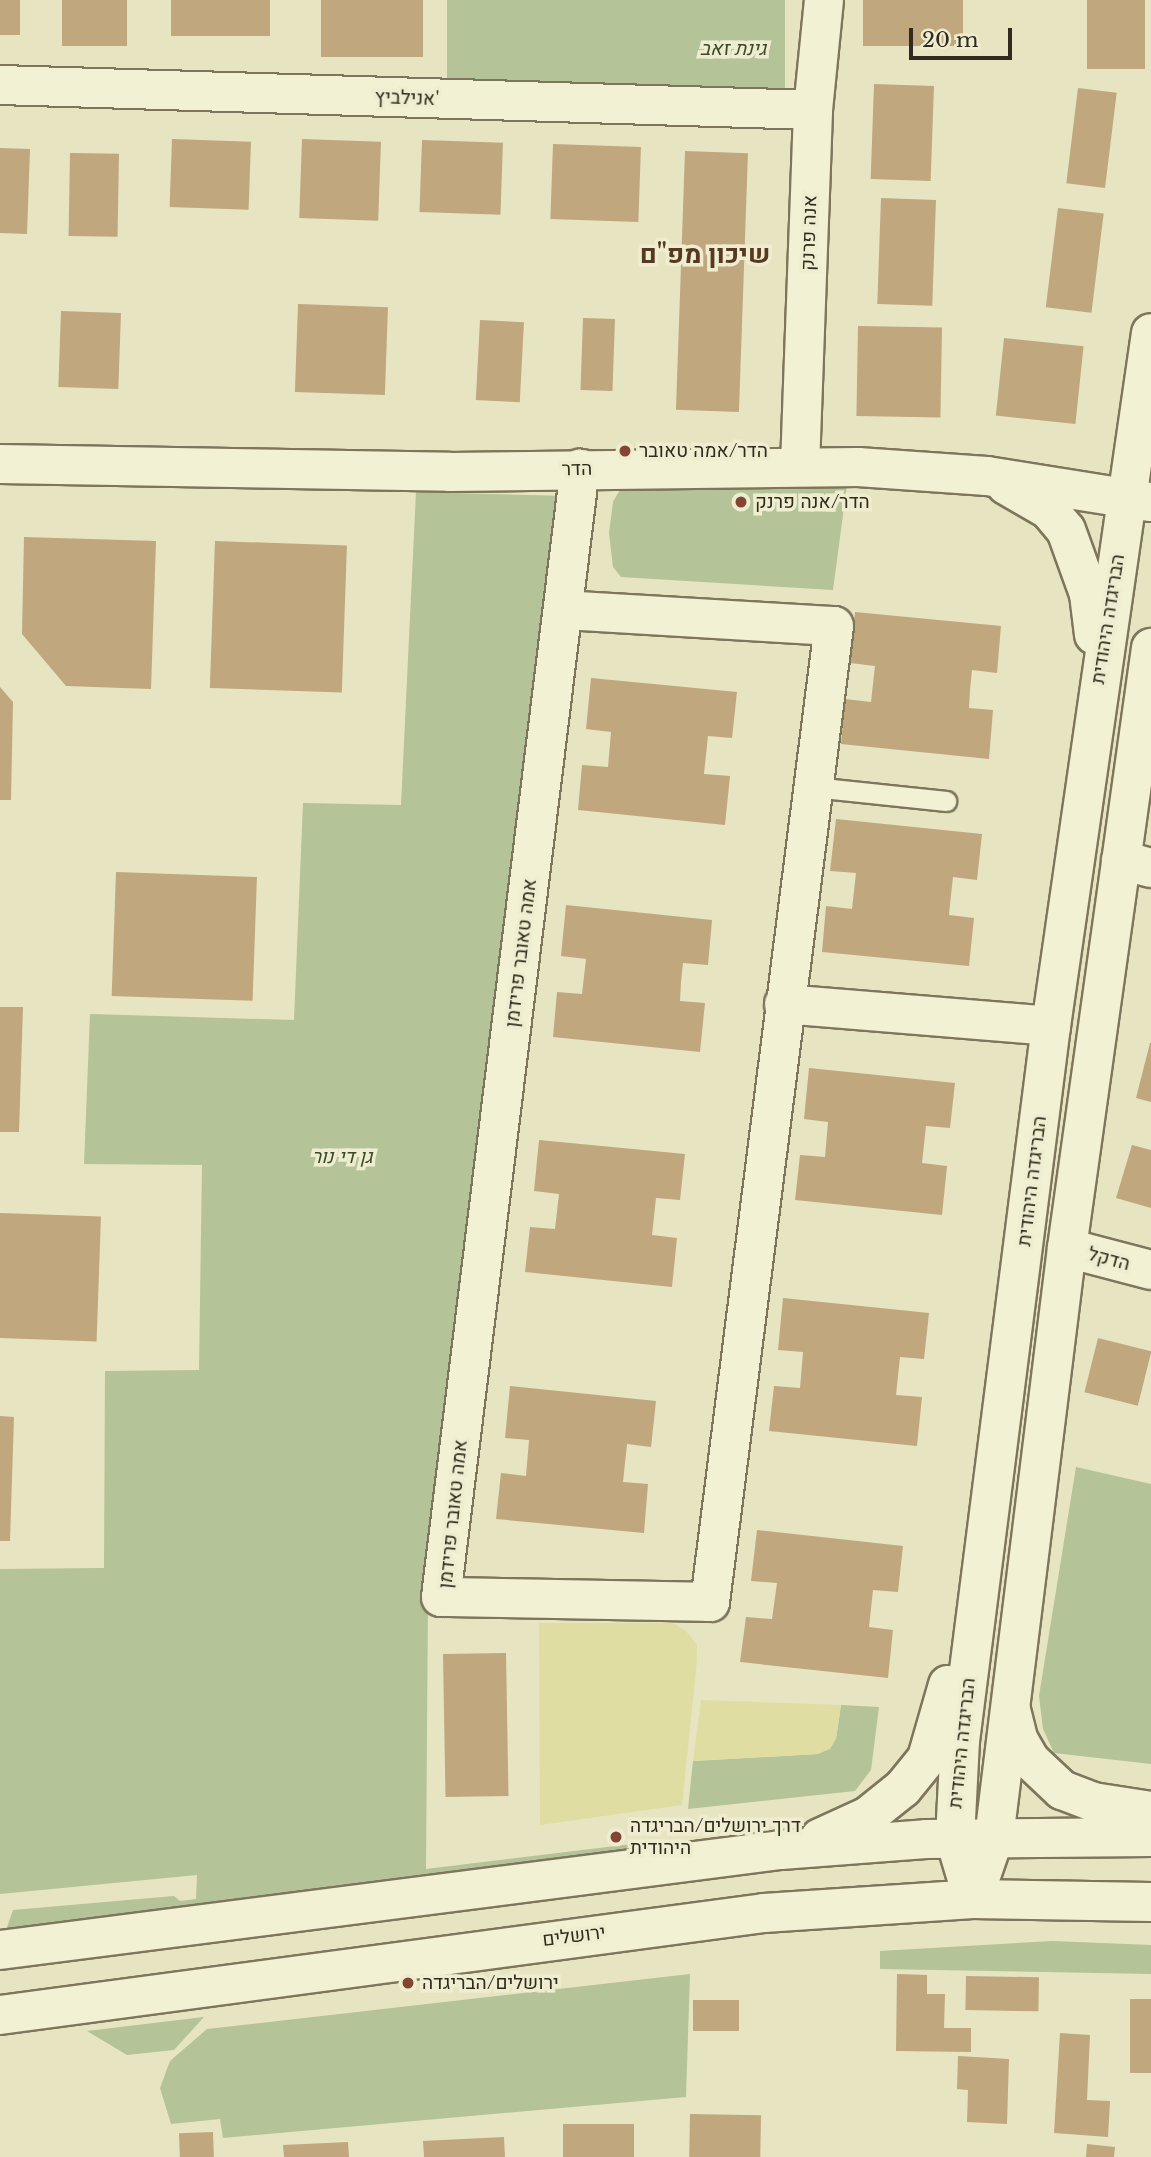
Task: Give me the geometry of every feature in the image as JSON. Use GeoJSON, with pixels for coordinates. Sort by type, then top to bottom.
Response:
{"type":"FeatureCollection","features":[{"type":"Feature","properties":{"kind":"main road","name":"אנה פרנק"},"geometry":{"type":"LineString","coordinates":[[800,466],[813,110],[824,0]]}},
{"type":"Feature","properties":{"kind":"main road","name":"אנילביץ'"},"geometry":{"type":"LineString","coordinates":[[0,85],[813,110]]}},
{"type":"Feature","properties":{"kind":"main road","name":"הבריגדה היהודית"},"geometry":{"type":"LineString","coordinates":[[973,1899],[954,1839],[960,1741],[1051,1026],[1095,707],[1139,499],[1151,333]]}},
{"type":"Feature","properties":{"kind":"main road","name":"הדר"},"geometry":{"type":"LineString","coordinates":[[0,464],[450,472],[800,466],[987,477],[1139,499]]}},
{"type":"Feature","properties":{"kind":"main road","name":"אמה טאובר פרידמן"},"geometry":{"type":"LineString","coordinates":[[563,610],[834,626],[710,1602],[441,1597],[580,469]]}},
{"type":"Feature","properties":{"kind":"main road"},"geometry":{"type":"LineString","coordinates":[[987,477],[1049,510],[1074,549],[1089,594],[1096,645],[1095,707]]}},
{"type":"Feature","properties":{"kind":"main road"},"geometry":{"type":"LineString","coordinates":[[973,1899],[994,1838],[1009,1688],[1067,1248],[1136,864],[1151,648]]}},
{"type":"Feature","properties":{"kind":"main road"},"geometry":{"type":"LineString","coordinates":[[784,1004],[1051,1026]]}},
{"type":"Feature","properties":{"kind":"main road","name":"הדקל"},"geometry":{"type":"LineString","coordinates":[[1067,1248],[1151,1270]]}},
{"type":"Feature","properties":{"kind":"main road"},"geometry":{"type":"LineString","coordinates":[[781,1850],[836,1833],[868,1816],[903,1788],[927,1758],[945,1698],[1001,1429]]}},
{"type":"Feature","properties":{"kind":"main road"},"geometry":{"type":"LineString","coordinates":[[1009,1688],[1018,1739],[1048,1779],[1073,1797],[1151,1811]]}},
{"type":"Feature","properties":{"kind":"main road"},"geometry":{"type":"LineString","coordinates":[[0,1950],[781,1850],[954,1839],[1151,1837]]}},
{"type":"Feature","properties":{"kind":"main road","name":"ירושלים"},"geometry":{"type":"LineString","coordinates":[[0,2015],[751,1914],[973,1899],[1151,1902]]}},
{"type":"Feature","properties":{"kind":"lane"},"geometry":{"type":"LineString","coordinates":[[813,787],[946,801]]}},
{"type":"Feature","properties":{"kind":"green space","name":"גינת זאב"},"geometry":{"type":"Polygon","coordinates":[[[447,0],[785,0],[785,90],[447,90],[447,0]]]}},
{"type":"Feature","properties":{"kind":"green space"},"geometry":{"type":"Polygon","coordinates":[[[847,485],[833,590],[621,577],[613,567],[609,533],[613,502],[622,486],[847,485]]]}},
{"type":"Feature","properties":{"kind":"green space","name":"גן די נור"},"geometry":{"type":"Polygon","coordinates":[[[416,492],[567,496],[428,1597],[426,1869],[657,1841],[658,1847],[6,1930],[13,1910],[174,1896],[180,1901],[196,1899],[197,1875],[0,1894],[0,1569],[104,1568],[105,1371],[199,1370],[202,1165],[84,1164],[90,1014],[294,1020],[303,803],[401,805],[416,492]]]}},
{"type":"Feature","properties":{"kind":"green space"},"geometry":{"type":"Polygon","coordinates":[[[1076,1467],[1151,1484],[1151,1764],[1054,1753],[1043,1729],[1039,1696],[1076,1467]]]}},
{"type":"Feature","properties":{"kind":"green space"},"geometry":{"type":"Polygon","coordinates":[[[841,1705],[879,1707],[871,1770],[855,1791],[688,1809],[693,1761],[818,1754],[836,1739],[841,1705]]]}},
{"type":"Feature","properties":{"kind":"green space"},"geometry":{"type":"Polygon","coordinates":[[[1052,1941],[1151,1945],[1151,1974],[880,1969],[880,1951],[1052,1941]]]}},
{"type":"Feature","properties":{"kind":"green space"},"geometry":{"type":"Polygon","coordinates":[[[690,1974],[686,2097],[223,2138],[220,2119],[171,2124],[160,2088],[170,2061],[207,2029],[690,1974]]]}},
{"type":"Feature","properties":{"kind":"green space"},"geometry":{"type":"Polygon","coordinates":[[[204,2017],[174,2050],[127,2055],[87,2031],[204,2017]]]}},
{"type":"Feature","properties":{"kind":"sand"},"geometry":{"type":"Polygon","coordinates":[[[539,1623],[673,1623],[686,1631],[697,1645],[682,1805],[540,1825],[539,1623]]]}},
{"type":"Feature","properties":{"kind":"sand"},"geometry":{"type":"Polygon","coordinates":[[[701,1700],[841,1705],[836,1739],[830,1749],[818,1754],[693,1761],[701,1700]]]}},
{"type":"Feature","properties":{"kind":"building"},"geometry":{"type":"Polygon","coordinates":[[[0,0],[20,0],[20,35],[0,35],[0,0]]]}},
{"type":"Feature","properties":{"kind":"building"},"geometry":{"type":"Polygon","coordinates":[[[62,0],[127,0],[127,46],[62,46],[62,0]]]}},
{"type":"Feature","properties":{"kind":"building"},"geometry":{"type":"Polygon","coordinates":[[[171,0],[270,0],[270,36],[171,36],[171,0]]]}},
{"type":"Feature","properties":{"kind":"building"},"geometry":{"type":"Polygon","coordinates":[[[321,0],[423,0],[423,57],[321,57],[321,0]]]}},
{"type":"Feature","properties":{"kind":"building"},"geometry":{"type":"Polygon","coordinates":[[[863,0],[963,0],[963,46],[863,46],[863,0]]]}},
{"type":"Feature","properties":{"kind":"building"},"geometry":{"type":"Polygon","coordinates":[[[1087,0],[1145,0],[1145,69],[1087,69],[1087,0]]]}},
{"type":"Feature","properties":{"kind":"building"},"geometry":{"type":"Polygon","coordinates":[[[874,84],[934,86],[931,181],[871,179],[874,84]]]}},
{"type":"Feature","properties":{"kind":"building"},"geometry":{"type":"Polygon","coordinates":[[[1078,88],[1117,93],[1105,188],[1066,183],[1078,88]]]}},
{"type":"Feature","properties":{"kind":"building"},"geometry":{"type":"Polygon","coordinates":[[[172,139],[251,142],[249,210],[170,207],[172,139]]]}},
{"type":"Feature","properties":{"kind":"building"},"geometry":{"type":"Polygon","coordinates":[[[302,139],[381,142],[378,221],[299,218],[302,139]]]}},
{"type":"Feature","properties":{"kind":"building"},"geometry":{"type":"Polygon","coordinates":[[[422,140],[503,143],[500,215],[419,212],[422,140]]]}},
{"type":"Feature","properties":{"kind":"building"},"geometry":{"type":"Polygon","coordinates":[[[553,144],[641,147],[638,222],[550,219],[553,144]]]}},
{"type":"Feature","properties":{"kind":"building"},"geometry":{"type":"Polygon","coordinates":[[[0,148],[30,149],[27,234],[0,233],[0,148]]]}},
{"type":"Feature","properties":{"kind":"building"},"geometry":{"type":"Polygon","coordinates":[[[685,151],[748,153],[739,412],[676,410],[685,151]]]}},
{"type":"Feature","properties":{"kind":"building"},"geometry":{"type":"Polygon","coordinates":[[[70,153],[119,154],[118,237],[69,236],[70,153]]]}},
{"type":"Feature","properties":{"kind":"building"},"geometry":{"type":"Polygon","coordinates":[[[881,198],[936,200],[932,306],[877,304],[881,198]]]}},
{"type":"Feature","properties":{"kind":"building"},"geometry":{"type":"Polygon","coordinates":[[[1058,208],[1104,214],[1091,313],[1046,307],[1058,208]]]}},
{"type":"Feature","properties":{"kind":"building"},"geometry":{"type":"Polygon","coordinates":[[[298,304],[388,307],[385,395],[295,392],[298,304]]]}},
{"type":"Feature","properties":{"kind":"building"},"geometry":{"type":"Polygon","coordinates":[[[61,311],[121,313],[118,389],[58,387],[61,311]]]}},
{"type":"Feature","properties":{"kind":"building"},"geometry":{"type":"Polygon","coordinates":[[[583,318],[615,319],[612,391],[580,390],[583,318]]]}},
{"type":"Feature","properties":{"kind":"building"},"geometry":{"type":"Polygon","coordinates":[[[480,320],[524,322],[520,402],[476,400],[480,320]]]}},
{"type":"Feature","properties":{"kind":"building"},"geometry":{"type":"Polygon","coordinates":[[[858,326],[942,327],[940,417],[856,416],[858,326]]]}},
{"type":"Feature","properties":{"kind":"building"},"geometry":{"type":"Polygon","coordinates":[[[1004,338],[1084,346],[1075,424],[996,416],[1004,338]]]}},
{"type":"Feature","properties":{"kind":"building"},"geometry":{"type":"Polygon","coordinates":[[[24,537],[156,541],[151,689],[66,686],[22,634],[24,537]]]}},
{"type":"Feature","properties":{"kind":"building"},"geometry":{"type":"Polygon","coordinates":[[[215,541],[347,546],[342,693],[210,688],[215,541]]]}},
{"type":"Feature","properties":{"kind":"building"},"geometry":{"type":"Polygon","coordinates":[[[855,612],[1001,626],[997,673],[972,670],[970,690],[969,708],[993,710],[989,759],[841,744],[845,699],[871,702],[875,666],[850,663],[855,612]]]}},
{"type":"Feature","properties":{"kind":"building"},"geometry":{"type":"Polygon","coordinates":[[[591,678],[737,692],[732,738],[708,736],[704,774],[730,776],[725,825],[578,810],[582,765],[608,767],[611,732],[586,729],[591,678]]]}},
{"type":"Feature","properties":{"kind":"building"},"geometry":{"type":"Polygon","coordinates":[[[0,687],[13,702],[11,800],[0,800],[0,687]]]}},
{"type":"Feature","properties":{"kind":"building"},"geometry":{"type":"Polygon","coordinates":[[[836,819],[982,834],[977,880],[953,877],[949,915],[974,918],[969,966],[822,952],[826,906],[852,909],[856,873],[830,871],[836,819]]]}},
{"type":"Feature","properties":{"kind":"building"},"geometry":{"type":"Polygon","coordinates":[[[116,872],[257,877],[253,1001],[112,996],[116,872]]]}},
{"type":"Feature","properties":{"kind":"building"},"geometry":{"type":"Polygon","coordinates":[[[566,905],[712,920],[708,965],[683,963],[681,982],[680,1001],[705,1003],[700,1052],[553,1037],[557,992],[582,994],[586,959],[561,956],[566,905]]]}},
{"type":"Feature","properties":{"kind":"building"},"geometry":{"type":"Polygon","coordinates":[[[0,1007],[23,1007],[19,1132],[0,1132],[0,1007]]]}},
{"type":"Feature","properties":{"kind":"building"},"geometry":{"type":"Polygon","coordinates":[[[1151,1043],[1151,1102],[1136,1098],[1151,1043]]]}},
{"type":"Feature","properties":{"kind":"building"},"geometry":{"type":"Polygon","coordinates":[[[809,1068],[955,1083],[950,1128],[926,1126],[922,1163],[947,1166],[942,1215],[795,1200],[800,1155],[825,1157],[828,1122],[804,1119],[809,1068]]]}},
{"type":"Feature","properties":{"kind":"building"},"geometry":{"type":"Polygon","coordinates":[[[539,1140],[685,1154],[680,1200],[656,1198],[652,1235],[677,1238],[672,1287],[525,1272],[530,1227],[555,1229],[559,1194],[534,1191],[539,1140]]]}},
{"type":"Feature","properties":{"kind":"building"},"geometry":{"type":"Polygon","coordinates":[[[1132,1145],[1151,1150],[1151,1208],[1116,1198],[1132,1145]]]}},
{"type":"Feature","properties":{"kind":"building"},"geometry":{"type":"Polygon","coordinates":[[[0,1213],[101,1217],[97,1341],[0,1338],[0,1213]]]}},
{"type":"Feature","properties":{"kind":"building"},"geometry":{"type":"Polygon","coordinates":[[[783,1298],[929,1313],[924,1359],[900,1357],[896,1395],[922,1397],[917,1446],[769,1431],[774,1386],[800,1388],[803,1352],[778,1350],[783,1298]]]}},
{"type":"Feature","properties":{"kind":"building"},"geometry":{"type":"Polygon","coordinates":[[[1098,1338],[1151,1351],[1138,1406],[1084,1392],[1098,1338]]]}},
{"type":"Feature","properties":{"kind":"building"},"geometry":{"type":"Polygon","coordinates":[[[510,1386],[656,1401],[651,1447],[627,1444],[623,1482],[648,1484],[644,1533],[496,1519],[501,1473],[526,1476],[529,1440],[505,1438],[510,1386]]]}},
{"type":"Feature","properties":{"kind":"building"},"geometry":{"type":"Polygon","coordinates":[[[0,1416],[14,1417],[10,1541],[0,1541],[0,1416]]]}},
{"type":"Feature","properties":{"kind":"building"},"geometry":{"type":"Polygon","coordinates":[[[757,1530],[903,1546],[898,1592],[873,1590],[869,1627],[893,1630],[888,1678],[740,1662],[746,1617],[772,1619],[777,1583],[751,1581],[757,1530]]]}},
{"type":"Feature","properties":{"kind":"building"},"geometry":{"type":"Polygon","coordinates":[[[506,1653],[508,1796],[446,1797],[443,1654],[506,1653]]]}},
{"type":"Feature","properties":{"kind":"building"},"geometry":{"type":"Polygon","coordinates":[[[897,1974],[927,1975],[927,1994],[945,1994],[944,2028],[971,2028],[971,2052],[896,2051],[897,1974]]]}},
{"type":"Feature","properties":{"kind":"building"},"geometry":{"type":"Polygon","coordinates":[[[966,1976],[1039,1977],[1038,2011],[965,2010],[966,1976]]]}},
{"type":"Feature","properties":{"kind":"building"},"geometry":{"type":"Polygon","coordinates":[[[1130,1999],[1151,1999],[1151,2073],[1130,2073],[1130,1999]]]}},
{"type":"Feature","properties":{"kind":"building"},"geometry":{"type":"Polygon","coordinates":[[[693,2000],[739,2000],[739,2031],[693,2031],[693,2000]]]}},
{"type":"Feature","properties":{"kind":"building"},"geometry":{"type":"Polygon","coordinates":[[[1060,2033],[1090,2035],[1087,2100],[1110,2101],[1108,2137],[1054,2133],[1060,2033]]]}},
{"type":"Feature","properties":{"kind":"building"},"geometry":{"type":"Polygon","coordinates":[[[958,2056],[1009,2059],[1007,2124],[967,2122],[968,2090],[957,2089],[958,2056]]]}},
{"type":"Feature","properties":{"kind":"building"},"geometry":{"type":"Polygon","coordinates":[[[690,2114],[761,2115],[760,2157],[689,2157],[690,2114]]]}},
{"type":"Feature","properties":{"kind":"building"},"geometry":{"type":"Polygon","coordinates":[[[563,2124],[634,2124],[634,2157],[563,2157],[563,2124]]]}},
{"type":"Feature","properties":{"kind":"building"},"geometry":{"type":"Polygon","coordinates":[[[213,2132],[214,2157],[180,2157],[179,2133],[213,2132]]]}},
{"type":"Feature","properties":{"kind":"building"},"geometry":{"type":"Polygon","coordinates":[[[504,2137],[505,2157],[424,2157],[423,2141],[504,2137]]]}},
{"type":"Feature","properties":{"kind":"building"},"geometry":{"type":"Polygon","coordinates":[[[348,2142],[349,2157],[284,2157],[283,2145],[348,2142]]]}},
{"type":"Feature","properties":{"kind":"building"},"geometry":{"type":"Polygon","coordinates":[[[1087,2144],[1115,2147],[1114,2157],[1086,2157],[1087,2144]]]}},
{"type":"Feature","properties":{"kind":"place","name":"הדר/אמה טאובר"},"geometry":{"type":"Point","coordinates":[625,451]}},
{"type":"Feature","properties":{"kind":"place","name":"הדר/אנה פרנק"},"geometry":{"type":"Point","coordinates":[741,502]}},
{"type":"Feature","properties":{"kind":"place","name":"דרך ירושלים/הבריגדה היהודית"},"geometry":{"type":"Point","coordinates":[616,1837]}},
{"type":"Feature","properties":{"kind":"place","name":"ירושלים/הבריגדה"},"geometry":{"type":"Point","coordinates":[408,1983]}},
{"type":"Feature","properties":{"kind":"district","name":"שיכון מפ\"ם"},"geometry":{"type":"Point","coordinates":[705,255]}}]}
